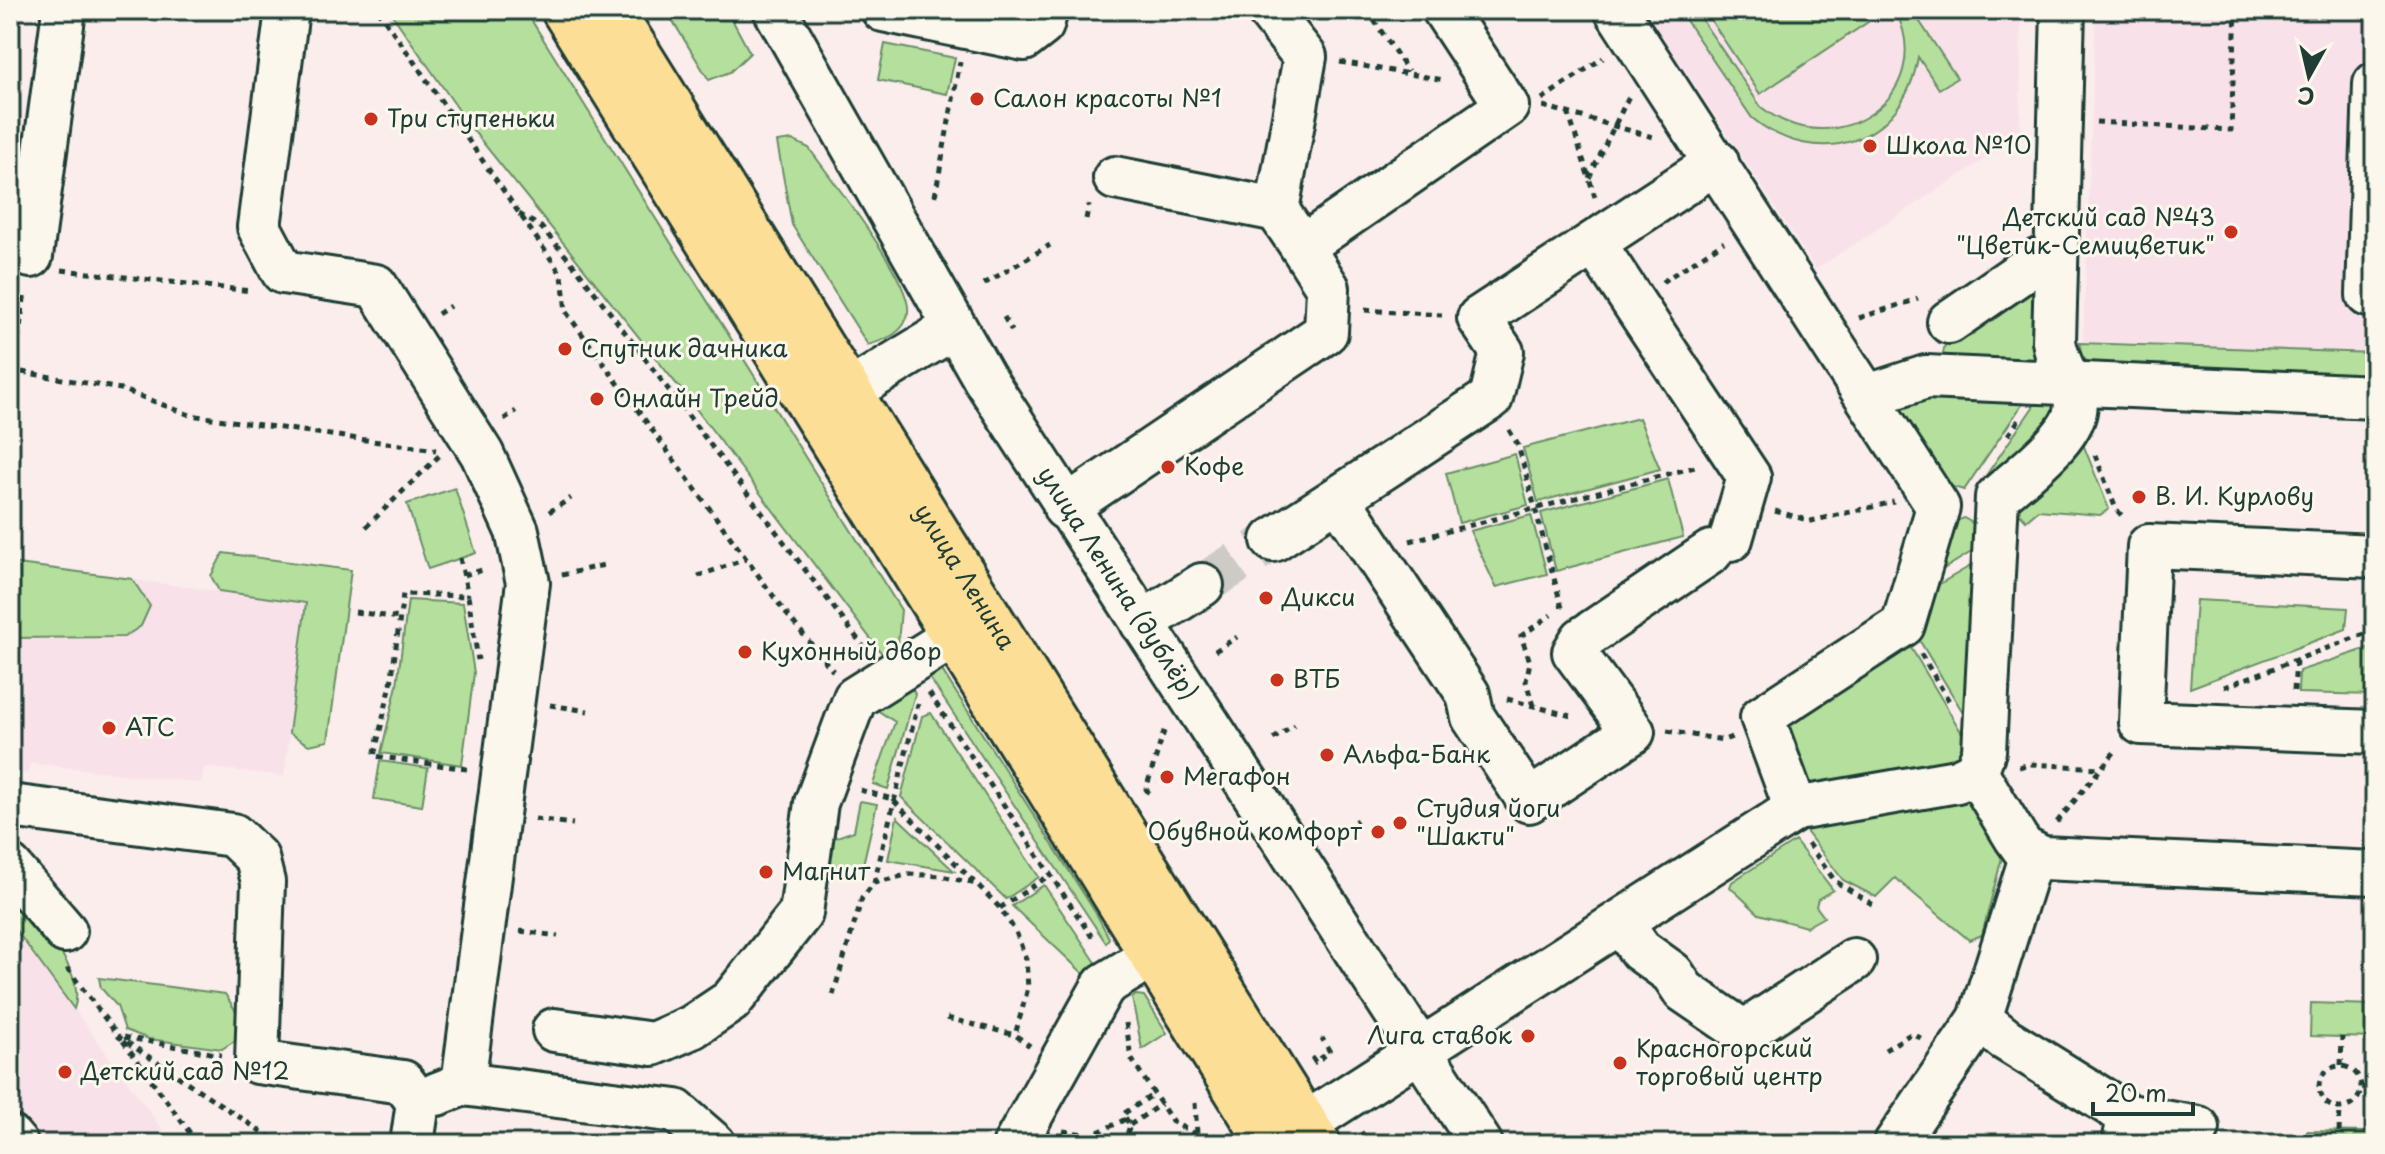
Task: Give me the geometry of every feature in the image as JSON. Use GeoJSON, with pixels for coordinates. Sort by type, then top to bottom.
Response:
{"type":"FeatureCollection","features":[{"type":"Feature","properties":{"kind":"main road","name":"улица Ленина"},"geometry":{"type":"LineString","coordinates":[[564,10],[954,636],[1135,966],[1298,1137]]}},
{"type":"Feature","properties":{"kind":"main road","name":"улица Ленина"},"geometry":{"type":"LineString","coordinates":[[611,10],[848,392],[1298,1137]]}},
{"type":"Feature","properties":{"kind":"street"},"geometry":{"type":"LineString","coordinates":[[30,261],[64,10]]}},
{"type":"Feature","properties":{"kind":"street"},"geometry":{"type":"LineString","coordinates":[[287,10],[259,227],[283,272],[376,286],[482,454],[517,531],[528,583],[463,1084]]}},
{"type":"Feature","properties":{"kind":"street","name":"улица Ленина (дублёр)"},"geometry":{"type":"LineString","coordinates":[[775,10],[953,328],[1065,508],[1481,1144]]}},
{"type":"Feature","properties":{"kind":"street"},"geometry":{"type":"LineString","coordinates":[[883,10],[1024,39],[1042,25],[1046,10]]}},
{"type":"Feature","properties":{"kind":"street"},"geometry":{"type":"LineString","coordinates":[[1065,508],[1326,332],[1328,288],[1277,210],[1305,57],[1268,10]]}},
{"type":"Feature","properties":{"kind":"street"},"geometry":{"type":"LineString","coordinates":[[1302,247],[1507,106],[1444,10]]}},
{"type":"Feature","properties":{"kind":"street"},"geometry":{"type":"LineString","coordinates":[[1616,10],[1934,501],[1903,625],[1762,717],[1791,811]]}},
{"type":"Feature","properties":{"kind":"street"},"geometry":{"type":"LineString","coordinates":[[1934,501],[1997,497],[2070,429],[2077,413],[2069,384],[2056,362],[2054,341],[2063,10]]}},
{"type":"Feature","properties":{"kind":"street"},"geometry":{"type":"LineString","coordinates":[[2368,295],[2375,84]]}},
{"type":"Feature","properties":{"kind":"street"},"geometry":{"type":"LineString","coordinates":[[1273,540],[1491,398],[1502,352],[1479,318],[1600,239],[1707,147]]}},
{"type":"Feature","properties":{"kind":"street"},"geometry":{"type":"LineString","coordinates":[[1115,178],[1277,210]]}},
{"type":"Feature","properties":{"kind":"street"},"geometry":{"type":"LineString","coordinates":[[1338,498],[1468,694],[1473,717],[1529,801],[1633,732],[1574,652],[1582,639],[1728,531],[1749,477],[1632,302],[1600,239]]}},
{"type":"Feature","properties":{"kind":"street"},"geometry":{"type":"LineString","coordinates":[[1949,322],[2039,260],[2056,261]]}},
{"type":"Feature","properties":{"kind":"street"},"geometry":{"type":"LineString","coordinates":[[848,392],[953,328]]}},
{"type":"Feature","properties":{"kind":"street"},"geometry":{"type":"LineString","coordinates":[[1868,396],[1926,377],[2375,397]]}},
{"type":"Feature","properties":{"kind":"street"},"geometry":{"type":"LineString","coordinates":[[1997,497],[1984,751],[1978,774],[2016,838],[2032,854],[2053,860],[2375,873]]}},
{"type":"Feature","properties":{"kind":"street"},"geometry":{"type":"LineString","coordinates":[[2375,556],[2149,546],[2141,723],[2375,732]]}},
{"type":"Feature","properties":{"kind":"street"},"geometry":{"type":"LineString","coordinates":[[1142,623],[1202,585]]}},
{"type":"Feature","properties":{"kind":"street"},"geometry":{"type":"LineString","coordinates":[[554,1030],[653,1044],[692,1027],[731,1001],[801,913],[816,803],[855,698],[954,636]]}},
{"type":"Feature","properties":{"kind":"street"},"geometry":{"type":"LineString","coordinates":[[1298,1137],[1422,1051],[1791,811],[1957,781],[1978,774]]}},
{"type":"Feature","properties":{"kind":"street"},"geometry":{"type":"LineString","coordinates":[[10,806],[233,835],[251,849],[257,858],[263,882],[257,1062],[403,1082],[418,1102],[412,1144]]}},
{"type":"Feature","properties":{"kind":"street"},"geometry":{"type":"LineString","coordinates":[[1895,1144],[1980,1019],[2032,854]]}},
{"type":"Feature","properties":{"kind":"street"},"geometry":{"type":"LineString","coordinates":[[10,867],[65,948]]}},
{"type":"Feature","properties":{"kind":"street"},"geometry":{"type":"LineString","coordinates":[[1621,922],[1640,950],[1672,973],[1684,991],[1744,1032],[1854,960]]}},
{"type":"Feature","properties":{"kind":"street"},"geometry":{"type":"LineString","coordinates":[[1015,1144],[1061,1067],[1104,985],[1135,966]]}},
{"type":"Feature","properties":{"kind":"street"},"geometry":{"type":"LineString","coordinates":[[1980,1019],[2126,1130],[2198,1128]]}},
{"type":"Feature","properties":{"kind":"street"},"geometry":{"type":"LineString","coordinates":[[418,1102],[463,1084],[676,1111],[714,1144]]}},
{"type":"Feature","properties":{"kind":"street"},"geometry":{"type":"LineString","coordinates":[[10,1137],[16,1144]]}},
{"type":"Feature","properties":{"kind":"path"},"geometry":{"type":"LineString","coordinates":[[378,10],[562,275],[566,312],[746,559],[855,698]]}},
{"type":"Feature","properties":{"kind":"path"},"geometry":{"type":"LineString","coordinates":[[1367,10],[1408,71]]}},
{"type":"Feature","properties":{"kind":"path"},"geometry":{"type":"LineString","coordinates":[[2091,121],[2231,130],[2236,10]]}},
{"type":"Feature","properties":{"kind":"path"},"geometry":{"type":"LineString","coordinates":[[935,196],[967,28]]}},
{"type":"Feature","properties":{"kind":"path"},"geometry":{"type":"LineString","coordinates":[[1305,57],[1408,71],[1498,93]]}},
{"type":"Feature","properties":{"kind":"path"},"geometry":{"type":"LineString","coordinates":[[1589,178],[1648,58]]}},
{"type":"Feature","properties":{"kind":"path"},"geometry":{"type":"LineString","coordinates":[[1591,66],[1533,104],[1677,144],[1707,147]]}},
{"type":"Feature","properties":{"kind":"path"},"geometry":{"type":"LineString","coordinates":[[1567,111],[1589,178],[1600,239]]}},
{"type":"Feature","properties":{"kind":"path"},"geometry":{"type":"LineString","coordinates":[[519,214],[541,227],[577,269],[875,661],[898,673]]}},
{"type":"Feature","properties":{"kind":"path"},"geometry":{"type":"LineString","coordinates":[[1632,302],[1756,222]]}},
{"type":"Feature","properties":{"kind":"path"},"geometry":{"type":"LineString","coordinates":[[984,284],[1050,245]]}},
{"type":"Feature","properties":{"kind":"path"},"geometry":{"type":"LineString","coordinates":[[10,398],[30,261],[263,293],[283,272]]}},
{"type":"Feature","properties":{"kind":"path"},"geometry":{"type":"LineString","coordinates":[[1824,329],[1929,295],[1949,322]]}},
{"type":"Feature","properties":{"kind":"path"},"geometry":{"type":"LineString","coordinates":[[1327,307],[1479,318]]}},
{"type":"Feature","properties":{"kind":"path"},"geometry":{"type":"LineString","coordinates":[[1004,317],[1012,331]]}},
{"type":"Feature","properties":{"kind":"path"},"geometry":{"type":"LineString","coordinates":[[12,371],[121,389],[190,415],[388,446],[443,451],[366,527]]}},
{"type":"Feature","properties":{"kind":"path"},"geometry":{"type":"LineString","coordinates":[[1491,398],[1518,445],[1574,652]]}},
{"type":"Feature","properties":{"kind":"path"},"geometry":{"type":"LineString","coordinates":[[2091,447],[2116,509],[2149,546]]}},
{"type":"Feature","properties":{"kind":"path"},"geometry":{"type":"LineString","coordinates":[[1381,563],[1411,540],[1735,457]]}},
{"type":"Feature","properties":{"kind":"path"},"geometry":{"type":"LineString","coordinates":[[1728,531],[1934,501]]}},
{"type":"Feature","properties":{"kind":"path"},"geometry":{"type":"LineString","coordinates":[[460,558],[480,670]]}},
{"type":"Feature","properties":{"kind":"path"},"geometry":{"type":"LineString","coordinates":[[698,576],[746,559]]}},
{"type":"Feature","properties":{"kind":"path"},"geometry":{"type":"LineString","coordinates":[[528,583],[608,564]]}},
{"type":"Feature","properties":{"kind":"path"},"geometry":{"type":"LineString","coordinates":[[468,596],[403,594],[391,684],[374,756],[467,769],[469,755]]}},
{"type":"Feature","properties":{"kind":"path"},"geometry":{"type":"LineString","coordinates":[[1533,706],[1526,681],[1530,662],[1521,636],[1562,608]]}},
{"type":"Feature","properties":{"kind":"path"},"geometry":{"type":"LineString","coordinates":[[355,612],[400,618]]}},
{"type":"Feature","properties":{"kind":"path"},"geometry":{"type":"LineString","coordinates":[[1903,625],[1950,703]]}},
{"type":"Feature","properties":{"kind":"path"},"geometry":{"type":"LineString","coordinates":[[1215,651],[1237,637]]}},
{"type":"Feature","properties":{"kind":"path"},"geometry":{"type":"LineString","coordinates":[[833,995],[862,898],[874,883],[892,799],[923,684],[1050,875],[1135,966],[1131,1058],[1173,1122],[1197,1135],[1203,1144]]}},
{"type":"Feature","properties":{"kind":"path"},"geometry":{"type":"LineString","coordinates":[[1473,717],[1501,697],[1633,732],[1677,731],[1724,740],[1765,725]]}},
{"type":"Feature","properties":{"kind":"path"},"geometry":{"type":"LineString","coordinates":[[1154,802],[1146,789],[1164,728],[1196,707]]}},
{"type":"Feature","properties":{"kind":"path"},"geometry":{"type":"LineString","coordinates":[[1273,739],[1295,725]]}},
{"type":"Feature","properties":{"kind":"path"},"geometry":{"type":"LineString","coordinates":[[1978,774],[2030,764],[2101,768]]}},
{"type":"Feature","properties":{"kind":"path"},"geometry":{"type":"LineString","coordinates":[[858,790],[892,799],[1000,908],[1016,932],[1026,959],[1028,988],[1015,1035]]}},
{"type":"Feature","properties":{"kind":"path"},"geometry":{"type":"LineString","coordinates":[[1791,811],[1835,881],[1877,907]]}},
{"type":"Feature","properties":{"kind":"path"},"geometry":{"type":"LineString","coordinates":[[1335,835],[1357,820]]}},
{"type":"Feature","properties":{"kind":"path"},"geometry":{"type":"LineString","coordinates":[[874,883],[910,874],[977,884]]}},
{"type":"Feature","properties":{"kind":"path"},"geometry":{"type":"LineString","coordinates":[[1000,908],[1050,875]]}},
{"type":"Feature","properties":{"kind":"path"},"geometry":{"type":"LineString","coordinates":[[65,948],[119,1037],[198,1144]]}},
{"type":"Feature","properties":{"kind":"path"},"geometry":{"type":"LineString","coordinates":[[947,1018],[1015,1035],[1061,1067]]}},
{"type":"Feature","properties":{"kind":"path"},"geometry":{"type":"LineString","coordinates":[[119,1037],[257,1062]]}},
{"type":"Feature","properties":{"kind":"path"},"geometry":{"type":"LineString","coordinates":[[119,1037],[280,1144]]}},
{"type":"Feature","properties":{"kind":"path"},"geometry":{"type":"LineString","coordinates":[[2341,1065],[2342,1037]]}},
{"type":"Feature","properties":{"kind":"path"},"geometry":{"type":"LineString","coordinates":[[1307,1049],[1315,1062],[1330,1052],[1322,1038]]}},
{"type":"Feature","properties":{"kind":"path"},"geometry":{"type":"LineString","coordinates":[[2341,1065],[2356,1072],[2362,1087],[2355,1102],[2340,1108],[2325,1101],[2319,1086],[2326,1071],[2341,1065]]}},
{"type":"Feature","properties":{"kind":"path"},"geometry":{"type":"LineString","coordinates":[[2362,1087],[2375,1088]]}},
{"type":"Feature","properties":{"kind":"path"},"geometry":{"type":"LineString","coordinates":[[1133,1144],[1127,1135],[1128,1122],[1123,1114],[1154,1094]]}},
{"type":"Feature","properties":{"kind":"path"},"geometry":{"type":"LineString","coordinates":[[1195,1103],[1197,1135]]}},
{"type":"Feature","properties":{"kind":"path"},"geometry":{"type":"LineString","coordinates":[[1060,1131],[1092,1135],[1128,1122],[1161,1104]]}},
{"type":"Feature","properties":{"kind":"path"},"geometry":{"type":"LineString","coordinates":[[2339,1132],[2340,1108]]}},
{"type":"Feature","properties":{"kind":"shaded area","name":"Школа №10"},"geometry":{"type":"Polygon","coordinates":[[[1645,10],[2021,10],[2020,136],[1816,269],[1645,10]]]}},
{"type":"Feature","properties":{"kind":"shaded area","name":"Детский сад №43 \"Цветик-Семицветик\""},"geometry":{"type":"Polygon","coordinates":[[[2096,10],[2375,10],[2375,353],[2083,342],[2096,10]]]}},
{"type":"Feature","properties":{"kind":"shaded area"},"geometry":{"type":"Polygon","coordinates":[[[10,563],[306,603],[284,776],[204,767],[201,783],[30,763],[28,774],[10,772],[10,563]]]}},
{"type":"Feature","properties":{"kind":"shaded area","name":"Детский сад №12"},"geometry":{"type":"Polygon","coordinates":[[[10,922],[74,1009],[173,1144],[10,1144],[10,922]]]}},
{"type":"Feature","properties":{"kind":"green space"},"geometry":{"type":"Polygon","coordinates":[[[389,10],[525,10],[901,610],[898,643],[883,655],[687,397],[472,129],[389,10]]]}},
{"type":"Feature","properties":{"kind":"green space"},"geometry":{"type":"Polygon","coordinates":[[[666,10],[727,10],[750,53],[730,72],[709,80],[666,10]]]}},
{"type":"Feature","properties":{"kind":"green space"},"geometry":{"type":"Polygon","coordinates":[[[1679,10],[1695,10],[1761,107],[1790,124],[1820,129],[1848,125],[1873,112],[1892,93],[1903,69],[1905,41],[1895,10],[1912,10],[1957,78],[1939,89],[1918,57],[1910,87],[1895,110],[1877,128],[1854,140],[1830,145],[1804,143],[1778,134],[1752,118],[1679,10]]]}},
{"type":"Feature","properties":{"kind":"green space"},"geometry":{"type":"Polygon","coordinates":[[[1704,10],[1886,10],[1760,94],[1704,10]]]}},
{"type":"Feature","properties":{"kind":"green space"},"geometry":{"type":"Polygon","coordinates":[[[885,44],[955,58],[947,94],[878,80],[885,44]]]}},
{"type":"Feature","properties":{"kind":"green space"},"geometry":{"type":"Polygon","coordinates":[[[792,140],[809,148],[868,229],[897,277],[906,297],[908,312],[903,325],[888,338],[868,345],[792,225],[777,142],[792,140]]]}},
{"type":"Feature","properties":{"kind":"green space"},"geometry":{"type":"Polygon","coordinates":[[[2041,274],[2034,373],[1947,359],[1943,353],[1946,340],[2041,274]]]}},
{"type":"Feature","properties":{"kind":"green space"},"geometry":{"type":"Polygon","coordinates":[[[2080,343],[2375,353],[2375,378],[2095,368],[2081,356],[2080,343]]]}},
{"type":"Feature","properties":{"kind":"green space"},"geometry":{"type":"Polygon","coordinates":[[[2028,396],[1964,490],[1946,485],[1900,419],[1901,409],[1914,397],[2028,396]]]}},
{"type":"Feature","properties":{"kind":"green space"},"geometry":{"type":"Polygon","coordinates":[[[2040,397],[2048,398],[2065,412],[1978,487],[2040,397]]]}},
{"type":"Feature","properties":{"kind":"green space"},"geometry":{"type":"Polygon","coordinates":[[[1639,418],[1660,469],[1538,502],[1523,448],[1639,418]]]}},
{"type":"Feature","properties":{"kind":"green space"},"geometry":{"type":"Polygon","coordinates":[[[2081,439],[2109,509],[2100,515],[2038,510],[2026,520],[2014,507],[2081,439]]]}},
{"type":"Feature","properties":{"kind":"green space"},"geometry":{"type":"Polygon","coordinates":[[[1515,454],[1528,505],[1459,523],[1446,473],[1515,454]]]}},
{"type":"Feature","properties":{"kind":"green space"},"geometry":{"type":"Polygon","coordinates":[[[1668,479],[1683,537],[1556,571],[1541,513],[1668,479]]]}},
{"type":"Feature","properties":{"kind":"green space"},"geometry":{"type":"Polygon","coordinates":[[[455,488],[476,553],[428,569],[407,504],[455,488]]]}},
{"type":"Feature","properties":{"kind":"green space"},"geometry":{"type":"Polygon","coordinates":[[[1531,515],[1547,574],[1496,587],[1470,531],[1531,515]]]}},
{"type":"Feature","properties":{"kind":"green space"},"geometry":{"type":"Polygon","coordinates":[[[1964,518],[1974,524],[1973,551],[1937,573],[1951,523],[1964,518]]]}},
{"type":"Feature","properties":{"kind":"green space"},"geometry":{"type":"Polygon","coordinates":[[[223,553],[351,570],[328,741],[309,745],[289,733],[306,603],[219,591],[211,576],[223,553]]]}},
{"type":"Feature","properties":{"kind":"green space"},"geometry":{"type":"Polygon","coordinates":[[[10,563],[132,579],[150,606],[141,626],[124,637],[10,638],[10,563]]]}},
{"type":"Feature","properties":{"kind":"green space"},"geometry":{"type":"Polygon","coordinates":[[[1975,566],[1967,714],[1964,714],[1915,633],[1926,592],[1975,566]]]}},
{"type":"Feature","properties":{"kind":"green space"},"geometry":{"type":"Polygon","coordinates":[[[408,600],[463,603],[474,673],[462,765],[381,753],[397,685],[408,600]]]}},
{"type":"Feature","properties":{"kind":"green space"},"geometry":{"type":"Polygon","coordinates":[[[2196,600],[2348,608],[2346,629],[2190,688],[2196,600]]]}},
{"type":"Feature","properties":{"kind":"green space"},"geometry":{"type":"Polygon","coordinates":[[[1910,646],[1966,740],[1957,760],[1820,785],[1807,782],[1787,724],[1910,646]]]}},
{"type":"Feature","properties":{"kind":"green space"},"geometry":{"type":"Polygon","coordinates":[[[2375,646],[2375,695],[2298,693],[2299,671],[2375,646]]]}},
{"type":"Feature","properties":{"kind":"green space"},"geometry":{"type":"Polygon","coordinates":[[[933,670],[943,672],[1097,915],[1109,938],[1106,943],[929,677],[933,670]]]}},
{"type":"Feature","properties":{"kind":"green space"},"geometry":{"type":"Polygon","coordinates":[[[912,688],[915,694],[888,789],[873,784],[895,722],[877,710],[912,688]]]}},
{"type":"Feature","properties":{"kind":"green space"},"geometry":{"type":"Polygon","coordinates":[[[931,713],[1039,877],[1006,899],[901,797],[922,716],[931,713]]]}},
{"type":"Feature","properties":{"kind":"green space"},"geometry":{"type":"Polygon","coordinates":[[[380,761],[428,768],[422,806],[374,799],[380,761]]]}},
{"type":"Feature","properties":{"kind":"green space"},"geometry":{"type":"Polygon","coordinates":[[[1964,796],[1974,802],[2002,857],[1982,935],[1969,940],[1895,878],[1876,897],[1843,880],[1805,830],[1810,824],[1964,796]]]}},
{"type":"Feature","properties":{"kind":"green space"},"geometry":{"type":"Polygon","coordinates":[[[860,801],[877,804],[862,869],[815,863],[831,839],[854,831],[860,801]]]}},
{"type":"Feature","properties":{"kind":"green space"},"geometry":{"type":"Polygon","coordinates":[[[897,817],[954,871],[888,860],[897,817]]]}},
{"type":"Feature","properties":{"kind":"green space"},"geometry":{"type":"Polygon","coordinates":[[[1795,841],[1833,890],[1818,899],[1816,906],[1824,917],[1806,927],[1759,914],[1730,887],[1732,882],[1795,841]]]}},
{"type":"Feature","properties":{"kind":"green space"},"geometry":{"type":"Polygon","coordinates":[[[1044,885],[1099,967],[1088,978],[1012,906],[1044,885]]]}},
{"type":"Feature","properties":{"kind":"green space"},"geometry":{"type":"Polygon","coordinates":[[[10,890],[44,929],[66,962],[76,994],[74,1009],[10,922],[10,890]]]}},
{"type":"Feature","properties":{"kind":"green space"},"geometry":{"type":"Polygon","coordinates":[[[99,978],[225,994],[237,1013],[242,1036],[222,1049],[149,1039],[125,1030],[117,1006],[101,988],[99,978]]]}},
{"type":"Feature","properties":{"kind":"green space"},"geometry":{"type":"Polygon","coordinates":[[[1144,996],[1167,1033],[1142,1049],[1132,998],[1144,996]]]}},
{"type":"Feature","properties":{"kind":"green space"},"geometry":{"type":"Polygon","coordinates":[[[2311,1003],[2374,1005],[2373,1038],[2310,1036],[2311,1003]]]}},
{"type":"Feature","properties":{"kind":"green space"},"geometry":{"type":"Polygon","coordinates":[[[2307,1131],[2369,1132],[2369,1144],[2307,1144],[2307,1131]]]}},
{"type":"Feature","properties":{"kind":"tunnel"},"geometry":{"type":"LineString","coordinates":[[1202,585],[1273,540]]}},
{"type":"Feature","properties":{"kind":"place","name":"Салон красоты №1"},"geometry":{"type":"Point","coordinates":[977,99]}},
{"type":"Feature","properties":{"kind":"place","name":"Три ступеньки"},"geometry":{"type":"Point","coordinates":[371,119]}},
{"type":"Feature","properties":{"kind":"place","name":"Школа №10"},"geometry":{"type":"Point","coordinates":[1870,146]}},
{"type":"Feature","properties":{"kind":"place","name":"Детский сад №43 \"Цветик-Семицветик\""},"geometry":{"type":"Point","coordinates":[2231,232]}},
{"type":"Feature","properties":{"kind":"place","name":"Спутник дачника"},"geometry":{"type":"Point","coordinates":[565,349]}},
{"type":"Feature","properties":{"kind":"place","name":"Онлайн Трейд"},"geometry":{"type":"Point","coordinates":[597,399]}},
{"type":"Feature","properties":{"kind":"place","name":"Кофе"},"geometry":{"type":"Point","coordinates":[1168,467]}},
{"type":"Feature","properties":{"kind":"place","name":"В. И. Курлову"},"geometry":{"type":"Point","coordinates":[2139,497]}},
{"type":"Feature","properties":{"kind":"place","name":"Дикси"},"geometry":{"type":"Point","coordinates":[1266,598]}},
{"type":"Feature","properties":{"kind":"place","name":"Кухонный двор"},"geometry":{"type":"Point","coordinates":[745,652]}},
{"type":"Feature","properties":{"kind":"place","name":"ВТБ"},"geometry":{"type":"Point","coordinates":[1277,680]}},
{"type":"Feature","properties":{"kind":"place","name":"АТС"},"geometry":{"type":"Point","coordinates":[109,728]}},
{"type":"Feature","properties":{"kind":"place","name":"Альфа-Банк"},"geometry":{"type":"Point","coordinates":[1327,755]}},
{"type":"Feature","properties":{"kind":"place","name":"Мегафон"},"geometry":{"type":"Point","coordinates":[1167,777]}},
{"type":"Feature","properties":{"kind":"place","name":"Студия йоги \"Шакти\""},"geometry":{"type":"Point","coordinates":[1400,823]}},
{"type":"Feature","properties":{"kind":"place","name":"Обувной комфорт"},"geometry":{"type":"Point","coordinates":[1378,832]}},
{"type":"Feature","properties":{"kind":"place","name":"Магнит"},"geometry":{"type":"Point","coordinates":[766,872]}},
{"type":"Feature","properties":{"kind":"place","name":"Лига ставок"},"geometry":{"type":"Point","coordinates":[1528,1036]}},
{"type":"Feature","properties":{"kind":"place","name":"Красногорский торговый центр"},"geometry":{"type":"Point","coordinates":[1620,1063]}},
{"type":"Feature","properties":{"kind":"place","name":"Детский сад №12"},"geometry":{"type":"Point","coordinates":[65,1072]}}]}
